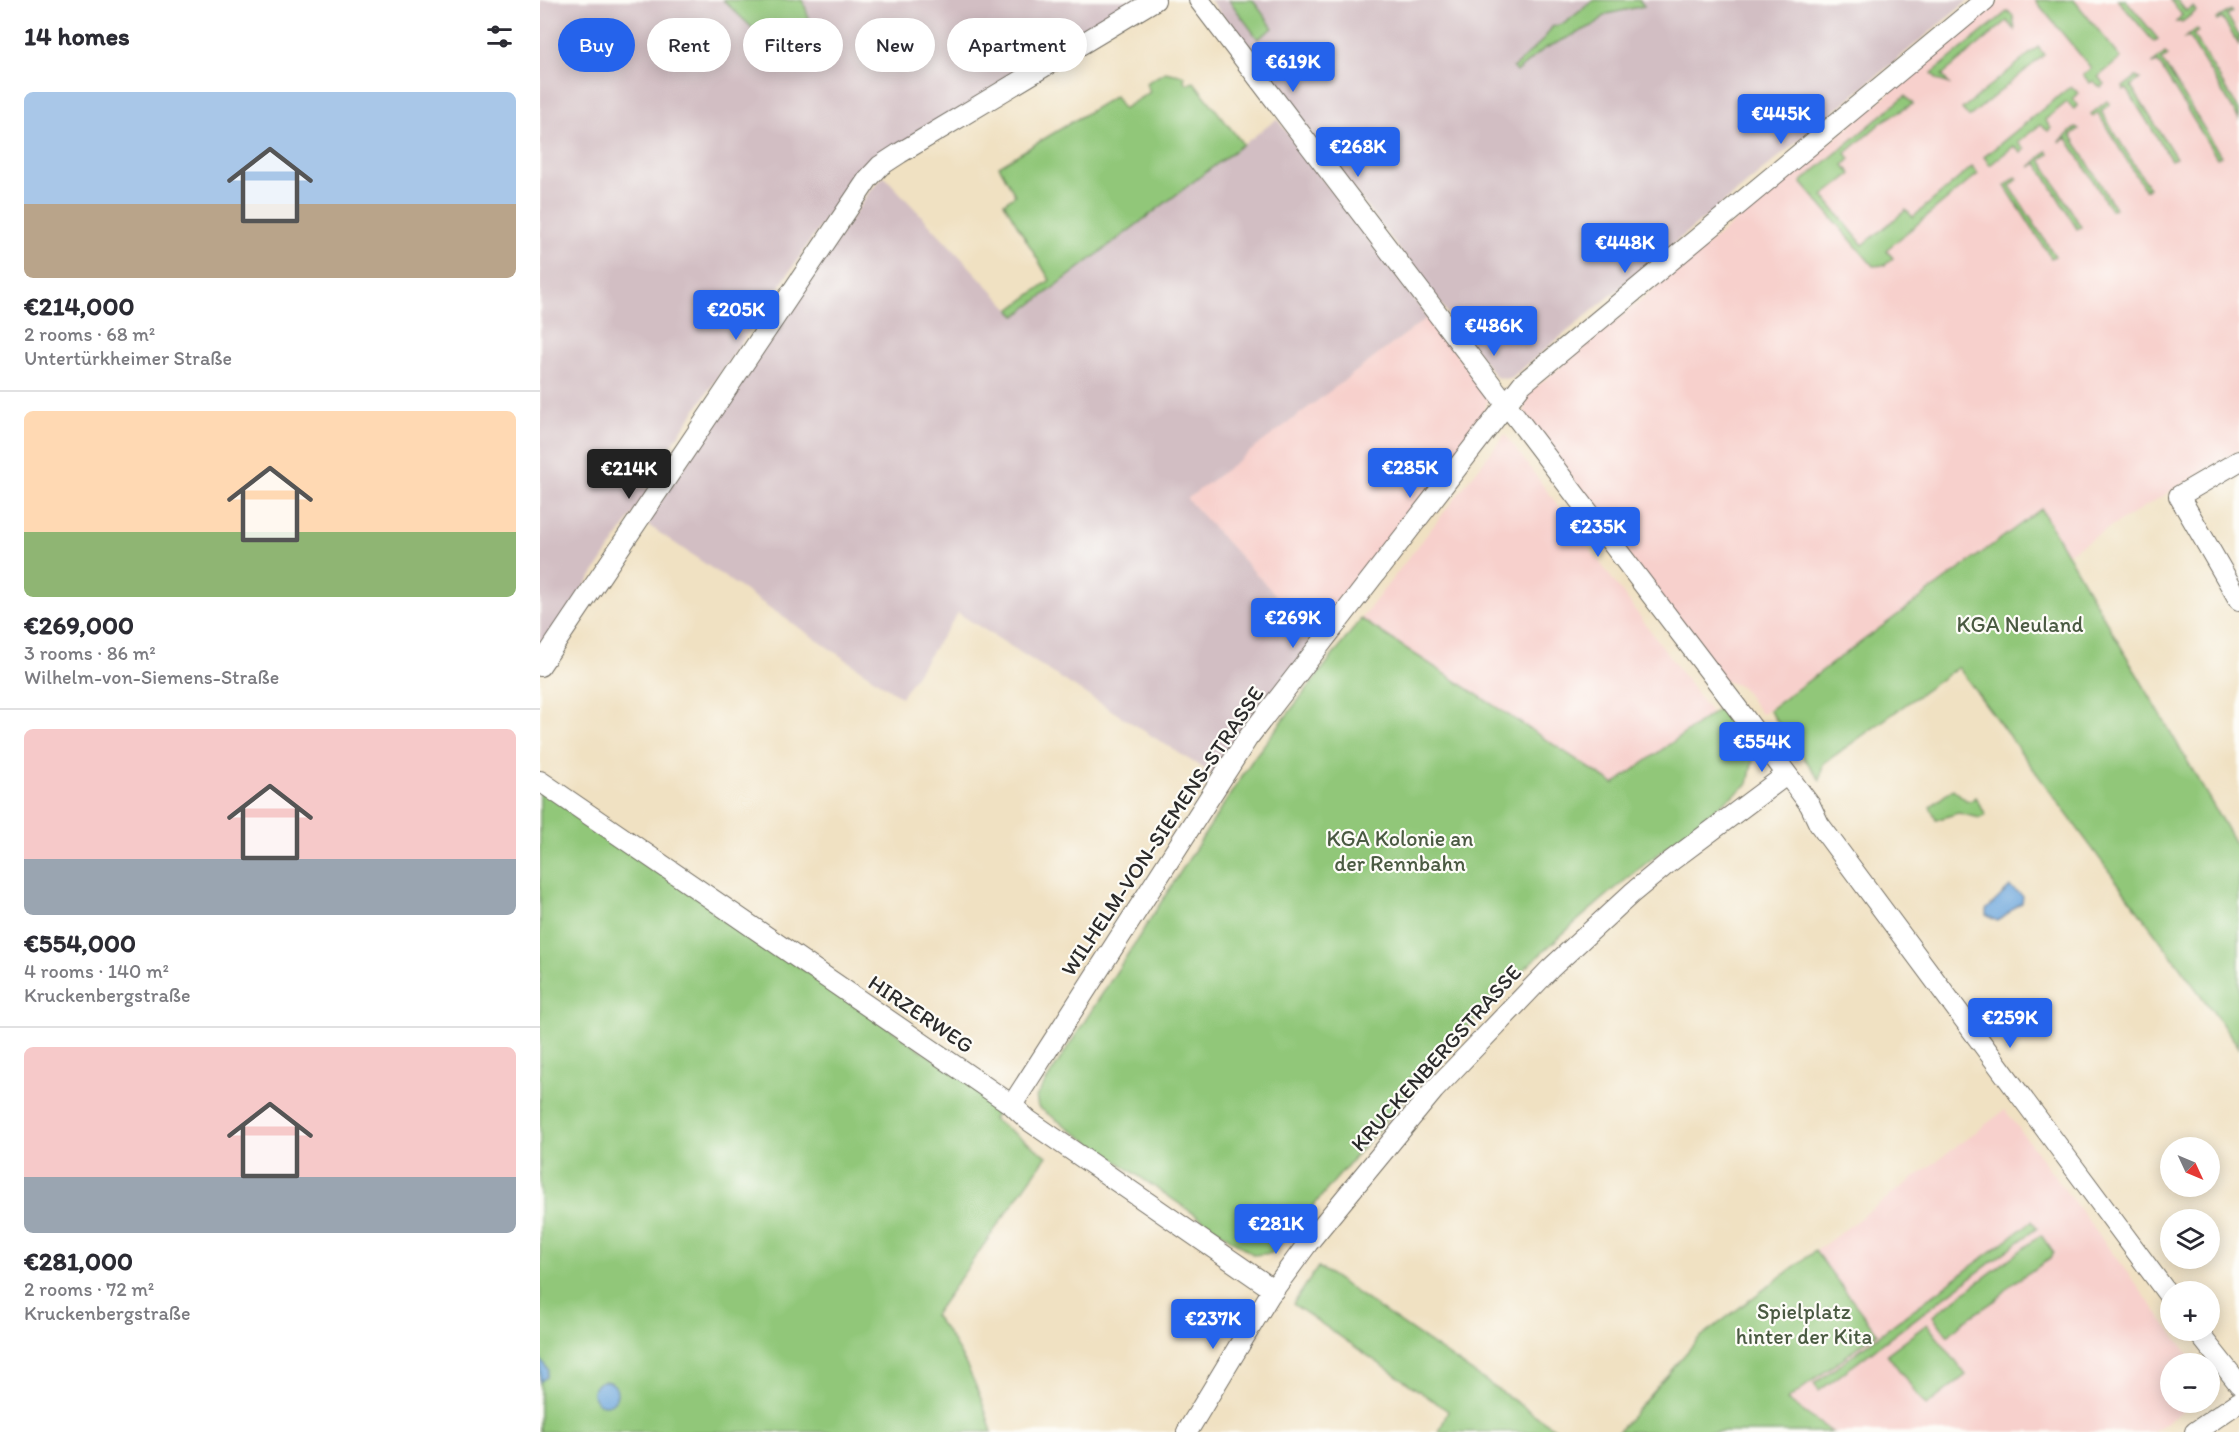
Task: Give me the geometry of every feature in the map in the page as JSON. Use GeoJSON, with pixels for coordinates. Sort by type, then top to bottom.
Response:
{"type":"FeatureCollection","features":[{"type":"Feature","properties":{"kind":"street"},"geometry":{"type":"LineString","coordinates":[[540,666],[868,179],[880,166],[1155,0]]}},
{"type":"Feature","properties":{"kind":"street"},"geometry":{"type":"LineString","coordinates":[[1198,0],[1768,750],[1839,851],[2160,1284]]}},
{"type":"Feature","properties":{"kind":"street","name":"WILHELM-VON-SIEMENS-STRASSE"},"geometry":{"type":"LineString","coordinates":[[1012,1105],[1247,739],[1522,384],[1985,0]]}},
{"type":"Feature","properties":{"kind":"street"},"geometry":{"type":"LineString","coordinates":[[2239,461],[2179,496],[2239,600]]}},
{"type":"Feature","properties":{"kind":"street","name":"KRUCKENBERGSTRASSE"},"geometry":{"type":"LineString","coordinates":[[1187,1432],[1274,1290],[1372,1163],[1434,1090],[1558,962],[1666,864],[1786,775]]}},
{"type":"Feature","properties":{"kind":"street","name":"HIRZERWEG"},"geometry":{"type":"LineString","coordinates":[[540,781],[1012,1105],[1028,1120],[1274,1290]]}},
{"type":"Feature","properties":{"kind":"street"},"geometry":{"type":"LineString","coordinates":[[2205,1341],[2239,1384]]}},
{"type":"Feature","properties":{"kind":"street"},"geometry":{"type":"LineString","coordinates":[[2195,1432],[2239,1402]]}},
{"type":"Feature","properties":{"kind":"shaded area"},"geometry":{"type":"Polygon","coordinates":[[[540,0],[1139,0],[1087,34],[1087,18],[947,18],[947,72],[1030,72],[839,199],[671,446],[662,453],[643,458],[626,483],[650,489],[540,653],[540,0]]]}},
{"type":"Feature","properties":{"kind":"shaded area"},"geometry":{"type":"Polygon","coordinates":[[[1210,0],[1969,0],[1512,377],[1505,379],[1496,377],[1210,0]]]}},
{"type":"Feature","properties":{"kind":"shaded area"},"geometry":{"type":"Polygon","coordinates":[[[2001,0],[2239,0],[2239,450],[2066,554],[2040,510],[1761,714],[1741,686],[1718,679],[1525,414],[1524,397],[2001,0]]]}},
{"type":"Feature","properties":{"kind":"shaded area"},"geometry":{"type":"Polygon","coordinates":[[[1277,119],[1428,317],[1187,499],[1317,640],[1215,776],[958,613],[901,697],[645,523],[869,192],[884,176],[1016,316],[1277,119]]]}},
{"type":"Feature","properties":{"kind":"shaded area"},"geometry":{"type":"Polygon","coordinates":[[[1428,317],[1489,397],[1475,435],[1317,640],[1186,499],[1428,317]]]}},
{"type":"Feature","properties":{"kind":"shaded area"},"geometry":{"type":"Polygon","coordinates":[[[1505,434],[1712,714],[1615,785],[1361,619],[1505,434]]]}},
{"type":"Feature","properties":{"kind":"shaded area"},"geometry":{"type":"Polygon","coordinates":[[[2005,1110],[2160,1316],[2160,1341],[2178,1341],[2187,1353],[2160,1353],[2160,1413],[2180,1413],[2153,1432],[1832,1432],[1698,1339],[2005,1110]]]}},
{"type":"Feature","properties":{"kind":"green space"},"geometry":{"type":"Polygon","coordinates":[[[723,0],[802,0],[808,17],[743,18],[723,0]]]}},
{"type":"Feature","properties":{"kind":"green space"},"geometry":{"type":"Polygon","coordinates":[[[1229,0],[1253,0],[1273,28],[1258,39],[1229,0]]]}},
{"type":"Feature","properties":{"kind":"green space"},"geometry":{"type":"Polygon","coordinates":[[[1594,0],[1639,0],[1644,6],[1607,14],[1594,25],[1544,49],[1516,72],[1513,68],[1543,40],[1552,27],[1565,23],[1594,0]]]}},
{"type":"Feature","properties":{"kind":"green space"},"geometry":{"type":"Polygon","coordinates":[[[2035,0],[2074,0],[2121,58],[2098,77],[2105,84],[2101,88],[2093,81],[2090,83],[2083,75],[2091,68],[2035,0]]]}},
{"type":"Feature","properties":{"kind":"green space"},"geometry":{"type":"Polygon","coordinates":[[[2118,0],[2126,0],[2158,39],[2154,42],[2118,0]]]}},
{"type":"Feature","properties":{"kind":"green space"},"geometry":{"type":"Polygon","coordinates":[[[2170,0],[2177,0],[2186,11],[2193,7],[2196,11],[2182,22],[2176,22],[2182,15],[2170,0]]]}},
{"type":"Feature","properties":{"kind":"green space"},"geometry":{"type":"Polygon","coordinates":[[[2231,10],[2232,12],[2227,15],[2239,36],[2239,45],[2222,18],[2217,21],[2216,19],[2231,10]]]}},
{"type":"Feature","properties":{"kind":"green space"},"geometry":{"type":"Polygon","coordinates":[[[2008,11],[2013,16],[2015,30],[2007,21],[1942,75],[1949,84],[1938,80],[1932,73],[2008,11]]]}},
{"type":"Feature","properties":{"kind":"green space"},"geometry":{"type":"Polygon","coordinates":[[[2197,29],[2199,31],[2193,35],[2239,110],[2239,119],[2189,37],[2183,39],[2197,29]]]}},
{"type":"Feature","properties":{"kind":"green space"},"geometry":{"type":"Polygon","coordinates":[[[2038,47],[2044,55],[1969,117],[1962,109],[2038,47]]]}},
{"type":"Feature","properties":{"kind":"green space"},"geometry":{"type":"Polygon","coordinates":[[[2165,53],[2168,56],[2162,60],[2221,156],[2217,158],[2158,62],[2152,64],[2165,53]]]}},
{"type":"Feature","properties":{"kind":"green space"},"geometry":{"type":"Polygon","coordinates":[[[1165,72],[1185,76],[1184,80],[1187,84],[1194,82],[1243,144],[1016,316],[1010,310],[1050,280],[1004,203],[1015,195],[999,166],[1115,96],[1123,109],[1150,92],[1146,83],[1165,72]]]}},
{"type":"Feature","properties":{"kind":"green space"},"geometry":{"type":"Polygon","coordinates":[[[2136,77],[2140,79],[2131,86],[2176,158],[2171,160],[2127,89],[2124,90],[2123,87],[2136,77]]]}},
{"type":"Feature","properties":{"kind":"green space"},"geometry":{"type":"Polygon","coordinates":[[[2071,86],[2078,93],[2072,99],[2078,105],[2074,109],[2067,102],[2045,120],[2051,128],[2048,131],[2040,125],[2018,142],[2025,149],[2021,153],[2014,146],[1990,165],[1984,157],[2071,86]]]}},
{"type":"Feature","properties":{"kind":"green space"},"geometry":{"type":"Polygon","coordinates":[[[1905,96],[1913,104],[1883,121],[1846,153],[1850,159],[1844,165],[1851,174],[1823,196],[1863,245],[1906,210],[1913,217],[1972,167],[1978,174],[1886,250],[1893,258],[1885,265],[1873,266],[1801,182],[1905,96]]]}},
{"type":"Feature","properties":{"kind":"green space"},"geometry":{"type":"Polygon","coordinates":[[[2107,101],[2110,104],[2101,111],[2149,188],[2145,190],[2098,113],[2093,116],[2091,114],[2107,101]]]}},
{"type":"Feature","properties":{"kind":"green space"},"geometry":{"type":"Polygon","coordinates":[[[2076,127],[2079,129],[2071,135],[2115,208],[2111,210],[2067,138],[2059,142],[2076,127]]]}},
{"type":"Feature","properties":{"kind":"green space"},"geometry":{"type":"Polygon","coordinates":[[[2047,151],[2049,154],[2041,160],[2081,227],[2077,229],[2037,163],[2030,167],[2047,151]]]}},
{"type":"Feature","properties":{"kind":"green space"},"geometry":{"type":"Polygon","coordinates":[[[2016,177],[2018,179],[2010,186],[2055,256],[2051,258],[2005,186],[2016,177]]]}},
{"type":"Feature","properties":{"kind":"green space","name":"KGA Neuland"},"geometry":{"type":"Polygon","coordinates":[[[2041,509],[2239,850],[2239,1047],[1958,667],[1823,764],[1820,780],[1769,710],[2041,509]]]}},
{"type":"Feature","properties":{"kind":"green space","name":"KGA Kolonie an der Rennbahn"},"geometry":{"type":"Polygon","coordinates":[[[1361,619],[1614,784],[1720,708],[1741,732],[1754,754],[1748,784],[1642,866],[1508,985],[1399,1105],[1272,1253],[1254,1255],[1038,1107],[1036,1097],[1253,759],[1361,619]]]}},
{"type":"Feature","properties":{"kind":"green space"},"geometry":{"type":"Polygon","coordinates":[[[540,788],[1001,1105],[993,1119],[1047,1156],[934,1315],[969,1370],[992,1432],[540,1432],[540,788]]]}},
{"type":"Feature","properties":{"kind":"green space"},"geometry":{"type":"Polygon","coordinates":[[[1953,789],[1966,800],[1971,801],[1975,797],[1986,815],[1980,818],[1958,813],[1936,820],[1930,807],[1953,789]]]}},
{"type":"Feature","properties":{"kind":"green space"},"geometry":{"type":"Polygon","coordinates":[[[2032,1221],[2037,1228],[1819,1391],[1814,1384],[2032,1221]]]}},
{"type":"Feature","properties":{"kind":"green space"},"geometry":{"type":"Polygon","coordinates":[[[2041,1235],[2053,1252],[2050,1259],[2014,1282],[1996,1300],[1964,1321],[1948,1336],[1933,1316],[2041,1235]]]}},
{"type":"Feature","properties":{"kind":"green space","name":"Spielplatz hinter der Kita"},"geometry":{"type":"Polygon","coordinates":[[[1815,1251],[1877,1333],[1787,1400],[1832,1432],[1618,1432],[1698,1339],[1815,1251]]]}},
{"type":"Feature","properties":{"kind":"green space"},"geometry":{"type":"Polygon","coordinates":[[[1318,1267],[1560,1432],[1439,1432],[1448,1411],[1293,1304],[1318,1267]]]}},
{"type":"Feature","properties":{"kind":"green space"},"geometry":{"type":"Polygon","coordinates":[[[1927,1324],[1966,1375],[1926,1406],[1887,1354],[1927,1324]]]}},
{"type":"Feature","properties":{"kind":"water"},"geometry":{"type":"Polygon","coordinates":[[[2010,887],[2023,896],[2022,903],[1997,921],[1986,915],[1986,910],[2010,887]]]}},
{"type":"Feature","properties":{"kind":"water"},"geometry":{"type":"Polygon","coordinates":[[[540,1359],[548,1369],[547,1376],[540,1382],[540,1359]]]}},
{"type":"Feature","properties":{"kind":"water"},"geometry":{"type":"Polygon","coordinates":[[[605,1381],[613,1385],[617,1393],[613,1401],[605,1405],[597,1401],[593,1393],[597,1385],[605,1381]]]}}]}
